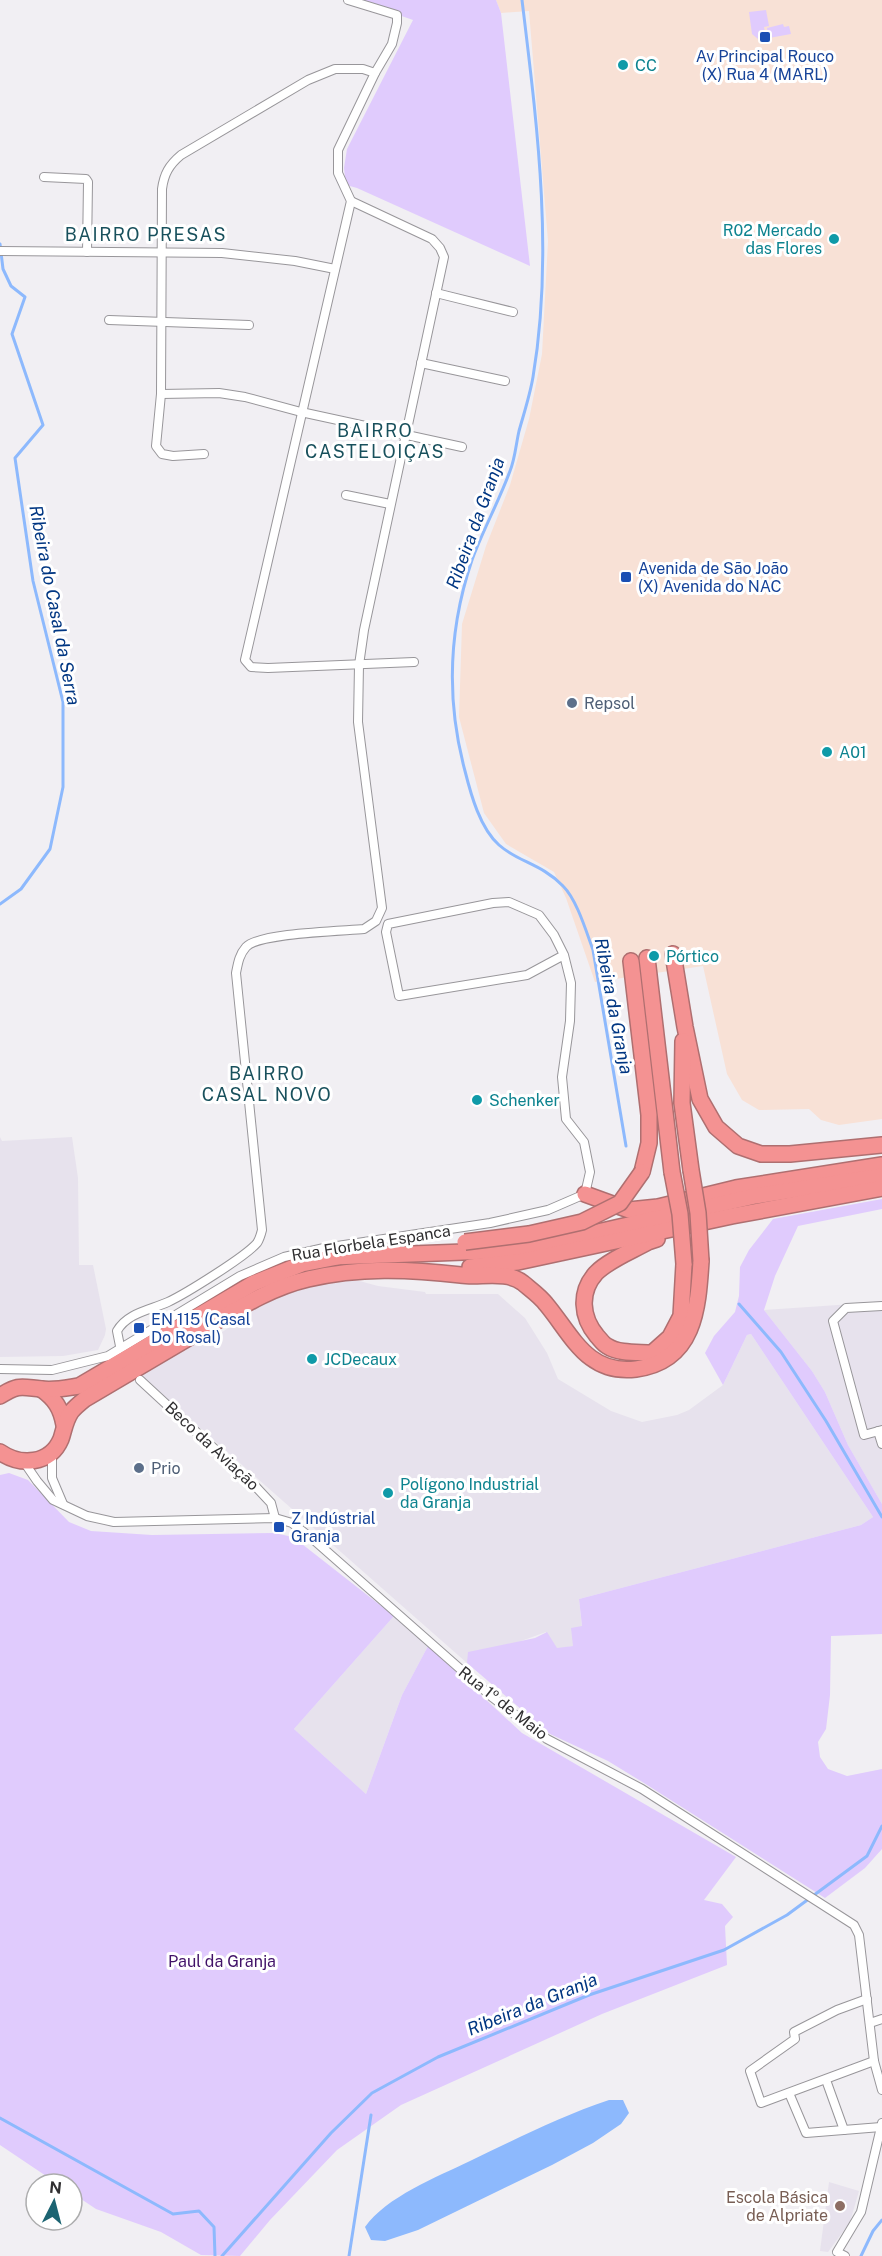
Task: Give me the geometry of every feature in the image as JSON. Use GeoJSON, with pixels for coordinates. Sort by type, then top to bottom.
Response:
{"type":"FeatureCollection","features":[{"type":"Feature","properties":{"kind":"highway"},"geometry":{"type":"LineString","coordinates":[[673,954],[700,1099],[716,1127],[738,1146],[761,1154],[790,1154],[882,1145]]}},
{"type":"Feature","properties":{"kind":"highway"},"geometry":{"type":"LineString","coordinates":[[647,958],[672,1172],[680,1214],[684,1264],[681,1316],[670,1336],[652,1353],[627,1352],[607,1346],[590,1327],[584,1311],[584,1296],[589,1282],[598,1271],[648,1242],[732,1216]]}},
{"type":"Feature","properties":{"kind":"highway"},"geometry":{"type":"LineString","coordinates":[[0,1396],[12,1389],[26,1386],[59,1389],[79,1386],[254,1283],[302,1264],[332,1257],[529,1234],[582,1222],[620,1203],[642,1172],[649,1143],[649,1115],[631,961]]}},
{"type":"Feature","properties":{"kind":"highway"},"geometry":{"type":"LineString","coordinates":[[0,1452],[10,1459],[24,1462],[39,1460],[52,1452],[60,1440],[64,1425],[72,1411],[85,1399],[259,1297],[306,1279],[363,1269],[429,1271],[468,1276],[496,1275],[520,1280],[545,1303],[574,1344],[593,1360],[615,1369],[636,1369],[657,1363],[676,1350],[693,1324],[698,1305],[701,1261],[698,1213],[682,1103],[685,1027]]}},
{"type":"Feature","properties":{"kind":"highway"},"geometry":{"type":"LineString","coordinates":[[585,1194],[628,1210],[648,1208],[736,1188],[882,1165]]}},
{"type":"Feature","properties":{"kind":"highway"},"geometry":{"type":"LineString","coordinates":[[332,1257],[519,1250],[755,1196],[882,1176]]}},
{"type":"Feature","properties":{"kind":"highway"},"geometry":{"type":"LineString","coordinates":[[429,1271],[518,1262],[732,1216],[882,1188]]}},
{"type":"Feature","properties":{"kind":"highway"},"geometry":{"type":"LineString","coordinates":[[41,1389],[53,1398],[61,1411],[64,1425]]}},
{"type":"Feature","properties":{"kind":"street"},"geometry":{"type":"LineString","coordinates":[[348,0],[397,15],[397,23],[392,44],[375,73],[338,150],[338,173],[351,201],[245,660],[251,667],[268,668],[414,662]]}},
{"type":"Feature","properties":{"kind":"street"},"geometry":{"type":"LineString","coordinates":[[204,454],[173,456],[162,454],[156,446],[161,394],[160,253],[164,180],[172,163],[181,155],[308,80],[335,69],[363,69],[375,73]]}},
{"type":"Feature","properties":{"kind":"street"},"geometry":{"type":"LineString","coordinates":[[44,177],[86,178],[88,182],[87,252]]}},
{"type":"Feature","properties":{"kind":"street"},"geometry":{"type":"LineString","coordinates":[[120,1346],[117,1331],[122,1323],[170,1301],[236,1259],[258,1242],[262,1230],[236,973],[239,958],[247,945],[266,938],[364,929],[376,921],[382,908],[358,723],[359,665],[390,504],[444,257],[432,239],[351,201]]}},
{"type":"Feature","properties":{"kind":"street"},"geometry":{"type":"LineString","coordinates":[[0,251],[252,255],[335,269]]}},
{"type":"Feature","properties":{"kind":"street"},"geometry":{"type":"LineString","coordinates":[[436,293],[513,312]]}},
{"type":"Feature","properties":{"kind":"street"},"geometry":{"type":"LineString","coordinates":[[109,320],[249,325]]}},
{"type":"Feature","properties":{"kind":"street"},"geometry":{"type":"LineString","coordinates":[[421,363],[505,381]]}},
{"type":"Feature","properties":{"kind":"street"},"geometry":{"type":"LineString","coordinates":[[161,394],[219,393],[245,397],[301,412],[462,447]]}},
{"type":"Feature","properties":{"kind":"street"},"geometry":{"type":"LineString","coordinates":[[346,495],[390,504]]}},
{"type":"Feature","properties":{"kind":"street"},"geometry":{"type":"LineString","coordinates":[[564,955],[527,975],[399,996],[386,932],[388,924],[493,903],[509,902],[539,915],[554,935],[564,955],[572,983],[570,1021],[562,1077],[566,1119],[584,1142],[590,1172],[585,1194]]}},
{"type":"Feature","properties":{"kind":"street","name":"Rua Florbela Espanca"},"geometry":{"type":"LineString","coordinates":[[0,1369],[52,1370],[108,1356],[120,1346],[240,1276],[284,1257],[324,1248],[490,1223],[548,1210],[585,1194]]}},
{"type":"Feature","properties":{"kind":"street"},"geometry":{"type":"LineString","coordinates":[[882,1306],[846,1308],[833,1321],[864,1435],[880,1430],[882,1444]]}},
{"type":"Feature","properties":{"kind":"street","name":"Beco da Aviação"},"geometry":{"type":"LineString","coordinates":[[140,1380],[256,1487],[271,1503],[276,1518]]}},
{"type":"Feature","properties":{"kind":"street"},"geometry":{"type":"LineString","coordinates":[[52,1452],[52,1478],[63,1504]]}},
{"type":"Feature","properties":{"kind":"street","name":"Rua 1º de Maio"},"geometry":{"type":"LineString","coordinates":[[24,1462],[53,1500],[87,1516],[114,1522],[276,1518],[292,1523],[492,1697],[547,1739],[642,1789],[854,1925],[860,1935],[870,2023],[882,2090]]}},
{"type":"Feature","properties":{"kind":"street"},"geometry":{"type":"LineString","coordinates":[[867,1999],[837,2010],[794,2032],[795,2039],[750,2071],[761,2103],[826,2080],[877,2056]]}},
{"type":"Feature","properties":{"kind":"street"},"geometry":{"type":"LineString","coordinates":[[870,2023],[882,2019]]}},
{"type":"Feature","properties":{"kind":"street"},"geometry":{"type":"LineString","coordinates":[[826,2080],[844,2130]]}},
{"type":"Feature","properties":{"kind":"street"},"geometry":{"type":"LineString","coordinates":[[789,2093],[806,2133],[881,2125],[861,2212],[837,2252],[845,2256]]}},
{"type":"Feature","properties":{"kind":"shaded area"},"geometry":{"type":"Polygon","coordinates":[[[496,0],[882,0],[882,1119],[839,1125],[821,1120],[809,1109],[759,1110],[742,1100],[727,1074],[703,966],[595,982],[566,898],[554,872],[506,844],[484,813],[459,717],[462,624],[486,546],[510,485],[529,419],[542,354],[548,241],[529,11],[501,13],[496,0]]]}},
{"type":"Feature","properties":{"kind":"shaded area"},"geometry":{"type":"Polygon","coordinates":[[[0,1137],[2,1141],[72,1137],[78,1178],[79,1265],[93,1265],[106,1329],[98,1350],[63,1356],[0,1357],[0,1137]]]}},
{"type":"Feature","properties":{"kind":"shaded area"},"geometry":{"type":"Polygon","coordinates":[[[352,1279],[426,1294],[498,1294],[525,1318],[547,1353],[558,1379],[611,1411],[642,1422],[677,1415],[689,1410],[723,1385],[747,1335],[751,1334],[873,1517],[861,1525],[579,1599],[582,1627],[573,1646],[557,1649],[546,1632],[469,1660],[467,1663],[141,1376],[190,1346],[215,1337],[257,1308],[289,1292],[321,1283],[352,1279]]]}},
{"type":"Feature","properties":{"kind":"shaded area"},"geometry":{"type":"Polygon","coordinates":[[[882,1302],[882,1504],[848,1445],[825,1392],[812,1371],[764,1310],[882,1302]]]}},
{"type":"Feature","properties":{"kind":"shaded area"},"geometry":{"type":"Polygon","coordinates":[[[394,1616],[428,1646],[402,1695],[366,1794],[294,1729],[394,1616]]]}},
{"type":"Feature","properties":{"kind":"shaded area","name":"Escola Básica de Alpriate"},"geometry":{"type":"Polygon","coordinates":[[[829,2182],[859,2191],[850,2222],[828,2252],[820,2251],[829,2182]]]}},
{"type":"Feature","properties":{"kind":"green space"},"geometry":{"type":"Polygon","coordinates":[[[356,0],[496,0],[501,13],[530,266],[346,185],[344,168],[347,149],[413,20],[356,0]]]}},
{"type":"Feature","properties":{"kind":"green space"},"geometry":{"type":"Polygon","coordinates":[[[766,10],[769,26],[764,27],[766,38],[758,39],[752,34],[749,12],[766,10]]]}},
{"type":"Feature","properties":{"kind":"green space"},"geometry":{"type":"Polygon","coordinates":[[[783,24],[784,27],[789,26],[791,34],[769,38],[767,28],[783,24]]]}},
{"type":"Feature","properties":{"kind":"green space"},"geometry":{"type":"Polygon","coordinates":[[[882,1199],[882,1209],[798,1226],[775,1276],[764,1310],[812,1371],[825,1392],[848,1445],[882,1504],[882,1634],[831,1636],[830,1695],[826,1729],[818,1742],[820,1757],[828,1769],[847,1776],[882,1769],[882,1849],[865,1868],[825,1898],[608,1761],[550,1734],[467,1663],[468,1652],[535,1638],[547,1632],[557,1648],[573,1646],[571,1628],[582,1626],[579,1599],[861,1525],[873,1517],[751,1334],[747,1335],[723,1385],[705,1353],[714,1336],[735,1312],[739,1296],[740,1267],[749,1250],[773,1219],[882,1199]]]}},
{"type":"Feature","properties":{"kind":"green space","name":"Paul da Granja"},"geometry":{"type":"Polygon","coordinates":[[[9,1473],[28,1480],[69,1522],[91,1531],[152,1535],[274,1533],[293,1537],[394,1616],[294,1729],[366,1794],[402,1695],[428,1646],[522,1733],[736,1857],[704,1900],[722,1904],[733,1917],[725,1926],[727,1965],[602,2014],[401,2105],[337,2150],[270,2220],[240,2256],[201,2255],[161,2232],[96,2209],[84,2201],[84,2172],[40,2172],[0,2145],[0,1475],[9,1473]]]}},
{"type":"Feature","properties":{"kind":"water"},"geometry":{"type":"Polygon","coordinates":[[[609,2100],[623,2100],[629,2113],[621,2124],[593,2143],[418,2230],[385,2241],[371,2240],[365,2227],[374,2216],[399,2197],[539,2128],[609,2100]]]}},
{"type":"Feature","properties":{"kind":"waterway","name":"Ribeira da Granja"},"geometry":{"type":"LineString","coordinates":[[522,0],[541,188],[543,236],[539,330],[532,384],[513,462],[472,560],[458,613],[452,666],[455,718],[470,790],[477,811],[492,838],[506,851],[539,868],[563,886],[573,899],[581,916],[593,950],[626,1146]]}},
{"type":"Feature","properties":{"kind":"waterway","name":"Ribeira do Casal da Serra"},"geometry":{"type":"LineString","coordinates":[[0,244],[3,269],[11,286],[25,297],[12,334],[43,425],[15,458],[33,581],[63,702],[63,787],[50,849],[21,889],[0,904]]}},
{"type":"Feature","properties":{"kind":"waterway","name":"Ribeira da Granja"},"geometry":{"type":"LineString","coordinates":[[739,1304],[781,1352],[826,1421],[882,1517]]}},
{"type":"Feature","properties":{"kind":"waterway","name":"Ribeira da Granja"},"geometry":{"type":"LineString","coordinates":[[222,2256],[331,2133],[372,2093],[438,2057],[589,1995],[724,1950],[787,1915],[867,1856],[882,1826]]}},
{"type":"Feature","properties":{"kind":"waterway"},"geometry":{"type":"LineString","coordinates":[[349,2256],[371,2115]]}},
{"type":"Feature","properties":{"kind":"waterway","name":"Ribeira do Casal da Serra"},"geometry":{"type":"LineString","coordinates":[[0,2118],[173,2214],[199,2211],[214,2227],[215,2256]]}},
{"type":"Feature","properties":{"kind":"waterway"},"geometry":{"type":"LineString","coordinates":[[861,2256],[873,2231],[882,2220]]}},
{"type":"Feature","properties":{"kind":"place","name":"Av Principal Rouco (X) Rua 4 (MARL)"},"geometry":{"type":"Point","coordinates":[765,37]}},
{"type":"Feature","properties":{"kind":"place","name":"CC"},"geometry":{"type":"Point","coordinates":[623,65]}},
{"type":"Feature","properties":{"kind":"place","name":"R02 Mercado das Flores"},"geometry":{"type":"Point","coordinates":[834,239]}},
{"type":"Feature","properties":{"kind":"place","name":"Avenida de São João (X) Avenida do NAC"},"geometry":{"type":"Point","coordinates":[626,577]}},
{"type":"Feature","properties":{"kind":"place","name":"Repsol"},"geometry":{"type":"Point","coordinates":[572,703]}},
{"type":"Feature","properties":{"kind":"place","name":"A01"},"geometry":{"type":"Point","coordinates":[827,752]}},
{"type":"Feature","properties":{"kind":"place","name":"Pórtico"},"geometry":{"type":"Point","coordinates":[654,956]}},
{"type":"Feature","properties":{"kind":"place","name":"Schenker"},"geometry":{"type":"Point","coordinates":[477,1100]}},
{"type":"Feature","properties":{"kind":"place","name":"EN 115 (Casal Do Rosal)"},"geometry":{"type":"Point","coordinates":[139,1328]}},
{"type":"Feature","properties":{"kind":"place","name":"JCDecaux"},"geometry":{"type":"Point","coordinates":[312,1359]}},
{"type":"Feature","properties":{"kind":"place","name":"Prio"},"geometry":{"type":"Point","coordinates":[139,1468]}},
{"type":"Feature","properties":{"kind":"place","name":"Polígono Industrial da Granja"},"geometry":{"type":"Point","coordinates":[388,1493]}},
{"type":"Feature","properties":{"kind":"place","name":"Z Indústrial Granja"},"geometry":{"type":"Point","coordinates":[279,1527]}},
{"type":"Feature","properties":{"kind":"place","name":"Escola Básica de Alpriate"},"geometry":{"type":"Point","coordinates":[840,2206]}},
{"type":"Feature","properties":{"kind":"district","name":"BAIRRO PRESAS"},"geometry":{"type":"Point","coordinates":[146,234]}},
{"type":"Feature","properties":{"kind":"district","name":"BAIRRO CASTELOIÇAS"},"geometry":{"type":"Point","coordinates":[375,440]}},
{"type":"Feature","properties":{"kind":"district","name":"BAIRRO CASAL NOVO"},"geometry":{"type":"Point","coordinates":[267,1083]}}]}
